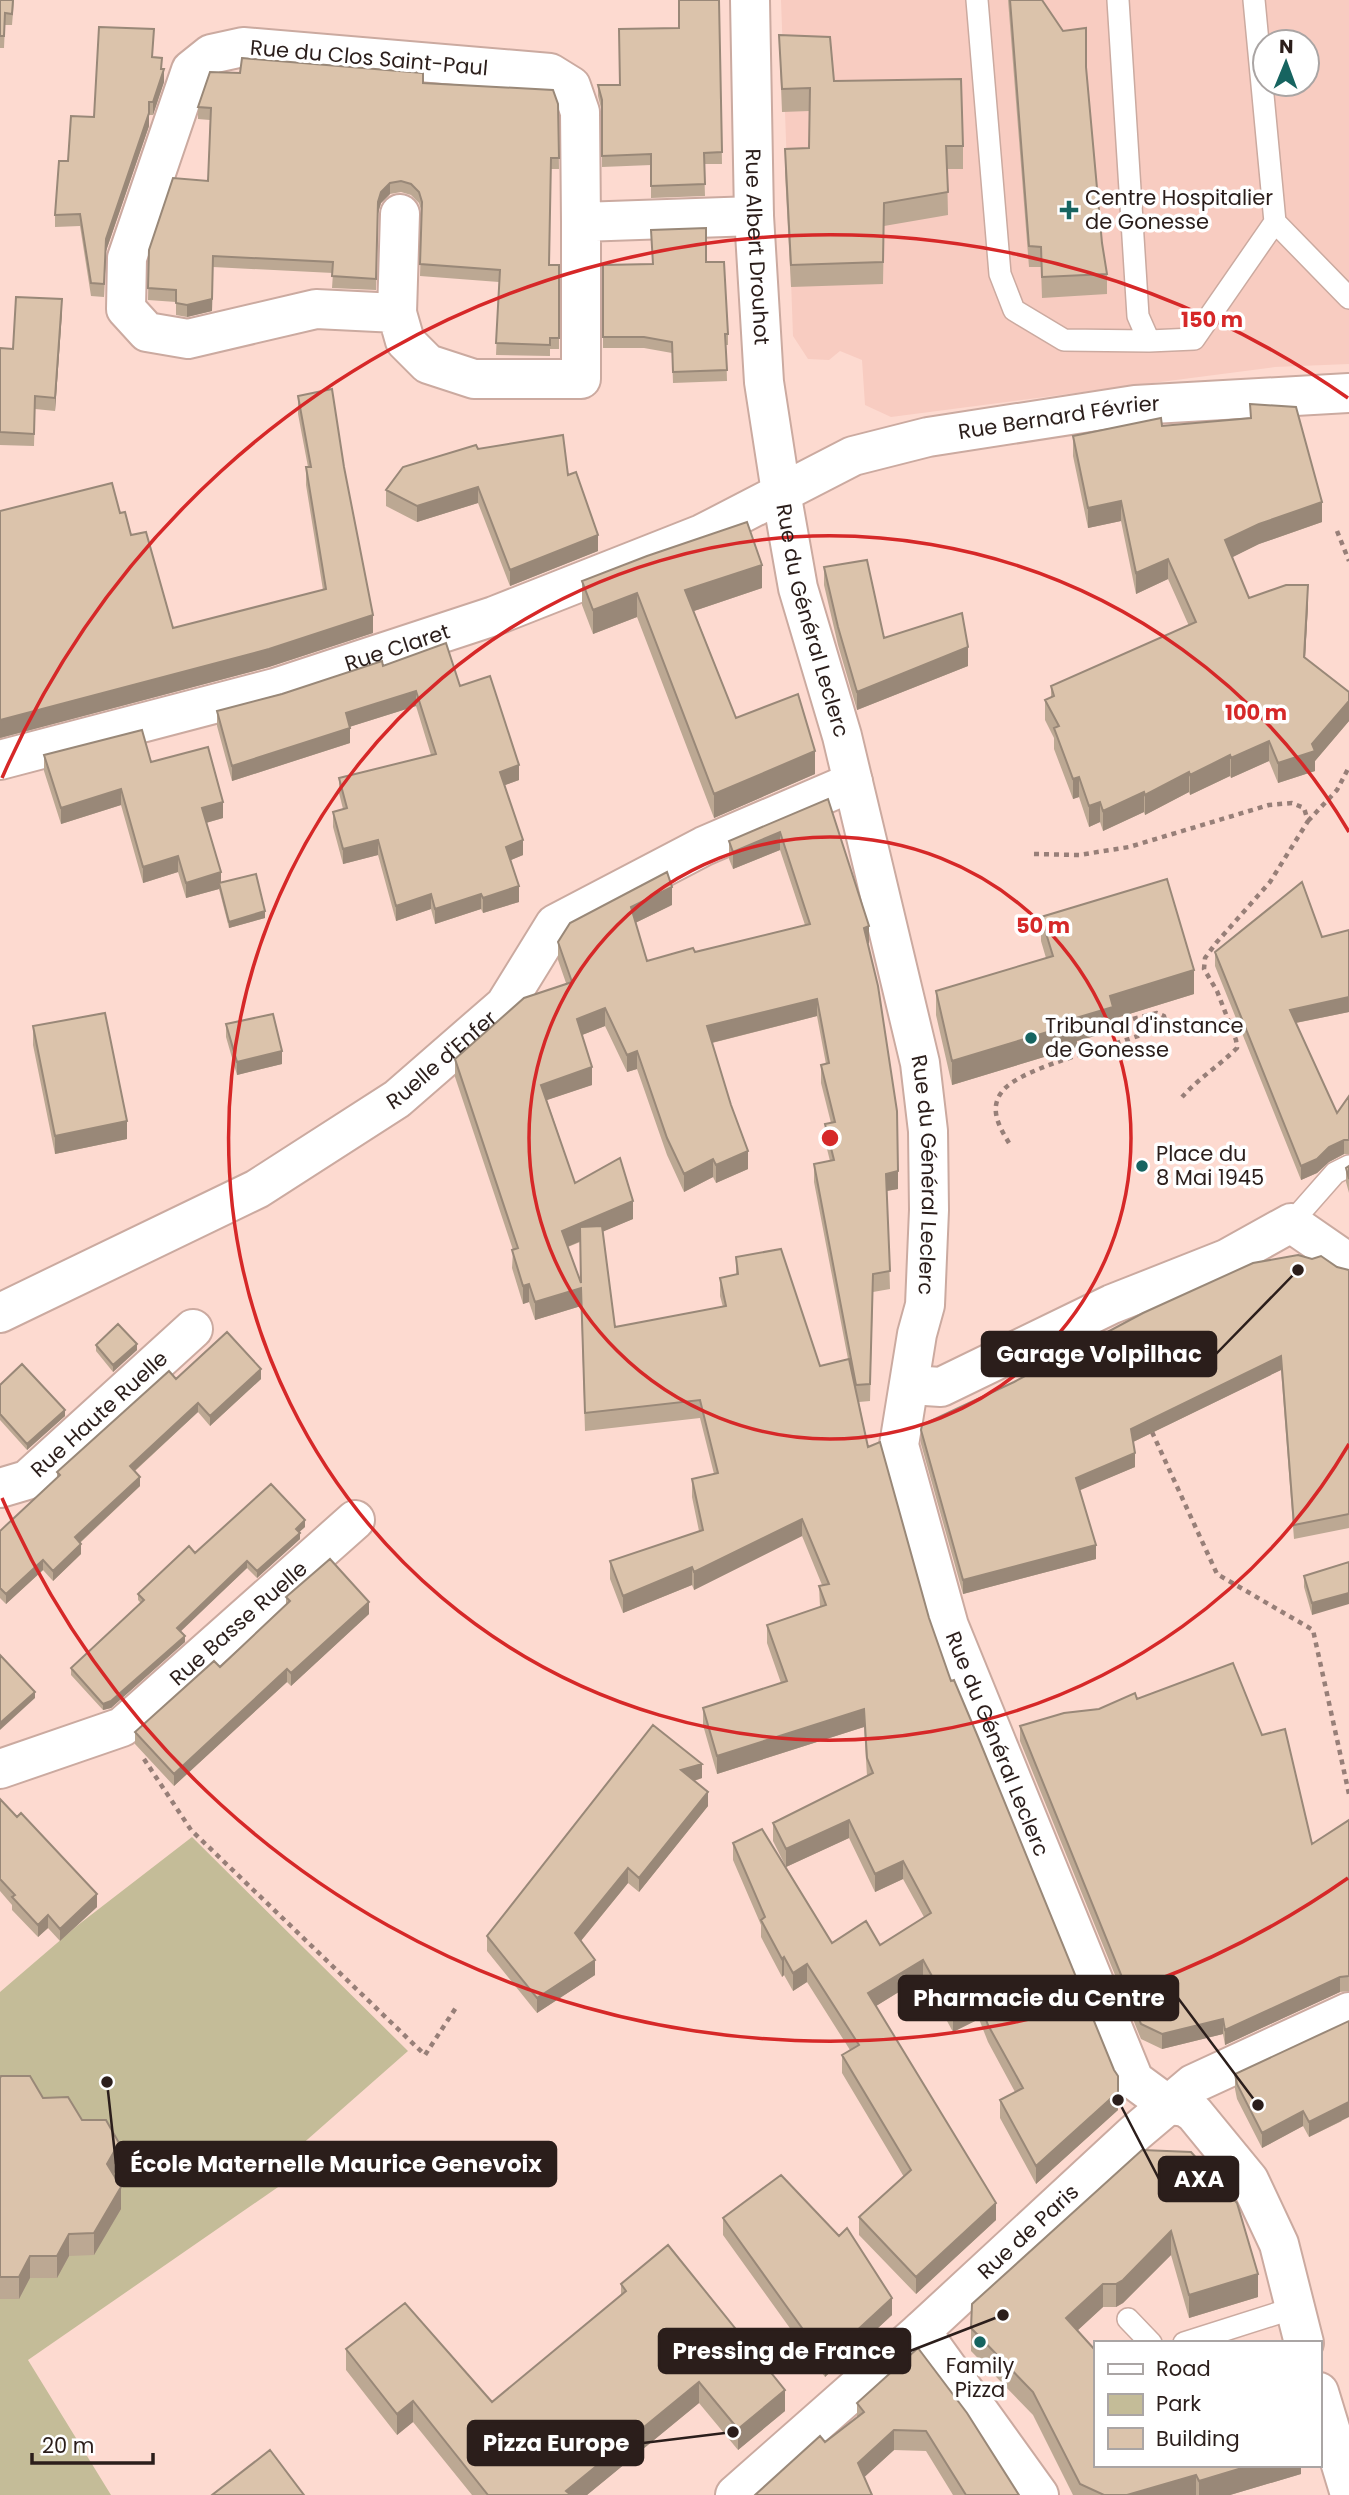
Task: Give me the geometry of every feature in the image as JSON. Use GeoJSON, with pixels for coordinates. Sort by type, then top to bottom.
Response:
{"type":"FeatureCollection","features":[{"type":"Feature","properties":{"kind":"street","name":"Rue Albert Drouhot"},"geometry":{"type":"LineString","coordinates":[[750,0],[754,216],[764,382],[780,492]]}},
{"type":"Feature","properties":{"kind":"street","name":"Rue du Clos Saint-Paul"},"geometry":{"type":"LineString","coordinates":[[397,313],[316,309],[188,339],[147,332],[126,309],[127,258],[191,70],[211,54],[243,47],[550,73],[571,86],[580,112],[581,379],[474,379],[428,363],[405,341],[397,313],[400,214]]}},
{"type":"Feature","properties":{"kind":"street"},"geometry":{"type":"LineString","coordinates":[[581,222],[754,216]]}},
{"type":"Feature","properties":{"kind":"street","name":"Rue Bernard Février"},"geometry":{"type":"LineString","coordinates":[[780,492],[853,456],[928,437],[1135,405],[1349,393]]}},
{"type":"Feature","properties":{"kind":"street","name":"Rue Claret"},"geometry":{"type":"LineString","coordinates":[[0,760],[275,688],[494,616],[702,534],[780,492]]}},
{"type":"Feature","properties":{"kind":"street","name":"Rue du Général Leclerc"},"geometry":{"type":"LineString","coordinates":[[780,492],[798,588],[842,736],[920,1063],[928,1131],[929,1210],[925,1305],[917,1334],[911,1385],[899,1445],[949,1626],[1134,2080],[1168,2105],[1185,2108],[1194,2113],[1249,2180],[1279,2244],[1299,2325]]}},
{"type":"Feature","properties":{"kind":"street","name":"Ruelle d'Enfer"},"geometry":{"type":"LineString","coordinates":[[0,1313],[257,1189],[397,1099],[505,1005],[555,924],[704,846],[853,782]]}},
{"type":"Feature","properties":{"kind":"street"},"geometry":{"type":"LineString","coordinates":[[911,1385],[941,1387],[1112,1304],[1226,1259],[1292,1223],[1349,1263]]}},
{"type":"Feature","properties":{"kind":"street","name":"Rue Haute Ruelle"},"geometry":{"type":"LineString","coordinates":[[0,1488],[27,1480],[193,1329]]}},
{"type":"Feature","properties":{"kind":"street","name":"Rue Basse Ruelle"},"geometry":{"type":"LineString","coordinates":[[122,1727],[355,1520]]}},
{"type":"Feature","properties":{"kind":"street"},"geometry":{"type":"LineString","coordinates":[[0,1769],[122,1727]]}},
{"type":"Feature","properties":{"kind":"street","name":"Rue de Paris"},"geometry":{"type":"LineString","coordinates":[[735,2495],[921,2331],[1193,2084],[1349,2012]]}},
{"type":"Feature","properties":{"kind":"street"},"geometry":{"type":"LineString","coordinates":[[921,2331],[1039,2495]]}},
{"type":"Feature","properties":{"kind":"street"},"geometry":{"type":"LineString","coordinates":[[1321,2399],[1349,2491]]}},
{"type":"Feature","properties":{"kind":"lane"},"geometry":{"type":"LineString","coordinates":[[976,0],[1000,274],[1014,310],[1065,341],[1194,339],[1275,222]]}},
{"type":"Feature","properties":{"kind":"lane"},"geometry":{"type":"LineString","coordinates":[[1118,0],[1138,316],[1149,341]]}},
{"type":"Feature","properties":{"kind":"lane"},"geometry":{"type":"LineString","coordinates":[[1254,0],[1275,222],[1349,298]]}},
{"type":"Feature","properties":{"kind":"lane"},"geometry":{"type":"LineString","coordinates":[[1292,1223],[1335,1173],[1349,1166]]}},
{"type":"Feature","properties":{"kind":"lane"},"geometry":{"type":"LineString","coordinates":[[1128,2319],[1149,2341]]}},
{"type":"Feature","properties":{"kind":"lane"},"geometry":{"type":"LineString","coordinates":[[1197,2341],[1299,2325]]}},
{"type":"Feature","properties":{"kind":"path"},"geometry":{"type":"LineString","coordinates":[[1337,531],[1349,561]]}},
{"type":"Feature","properties":{"kind":"path"},"geometry":{"type":"LineString","coordinates":[[1182,1097],[1237,1048],[1217,991],[1204,969],[1205,958],[1270,882],[1308,821],[1336,790],[1349,767]]}},
{"type":"Feature","properties":{"kind":"path"},"geometry":{"type":"LineString","coordinates":[[1034,854],[1079,855],[1129,847],[1269,805],[1292,803],[1304,808],[1308,821]]}},
{"type":"Feature","properties":{"kind":"path"},"geometry":{"type":"LineString","coordinates":[[1009,1143],[998,1122],[996,1105],[1001,1091],[1015,1080],[1166,1024],[1164,1016],[1157,1013],[1107,1025],[1100,1024]]}},
{"type":"Feature","properties":{"kind":"path"},"geometry":{"type":"LineString","coordinates":[[1152,1432],[1217,1574],[1313,1630],[1349,1794]]}},
{"type":"Feature","properties":{"kind":"path"},"geometry":{"type":"LineString","coordinates":[[122,1727],[191,1830],[425,2055],[457,2006]]}},
{"type":"Feature","properties":{"kind":"shaded area","name":"Centre Hospitalier de Gonesse"},"geometry":{"type":"Polygon","coordinates":[[[781,0],[1349,0],[1349,364],[1275,367],[891,417],[865,405],[862,360],[840,351],[829,360],[808,359],[793,336],[781,0]]]}},
{"type":"Feature","properties":{"kind":"green space"},"geometry":{"type":"Polygon","coordinates":[[[192,1837],[408,2051],[283,2161],[294,2176],[28,2360],[111,2495],[0,2495],[0,1992],[78,1925],[192,1837]]]}},
{"type":"Feature","properties":{"kind":"building"},"geometry":{"type":"Polygon","coordinates":[[[0,0],[13,0],[12,14],[5,13],[4,36],[0,36],[0,0]]]}},
{"type":"Feature","properties":{"kind":"building"},"geometry":{"type":"Polygon","coordinates":[[[679,0],[719,0],[722,152],[704,153],[705,184],[651,186],[651,154],[602,156],[602,100],[598,85],[620,85],[619,29],[679,28],[679,0]]]}},
{"type":"Feature","properties":{"kind":"building"},"geometry":{"type":"Polygon","coordinates":[[[1010,0],[1042,0],[1063,31],[1086,28],[1086,67],[1107,274],[1042,277],[1041,247],[1029,246],[1010,0]]]}},
{"type":"Feature","properties":{"kind":"building"},"geometry":{"type":"Polygon","coordinates":[[[99,27],[154,29],[152,57],[162,58],[161,69],[164,69],[153,102],[149,102],[149,113],[106,239],[104,284],[91,283],[80,214],[55,215],[59,161],[68,161],[71,116],[94,117],[99,27]]]}},
{"type":"Feature","properties":{"kind":"building"},"geometry":{"type":"Polygon","coordinates":[[[779,35],[830,37],[834,81],[961,79],[963,146],[946,146],[948,192],[884,203],[883,262],[791,265],[785,149],[809,148],[810,88],[782,89],[779,35]]]}},
{"type":"Feature","properties":{"kind":"building"},"geometry":{"type":"Polygon","coordinates":[[[242,58],[423,73],[423,83],[553,90],[558,104],[559,158],[551,158],[549,265],[559,265],[559,338],[550,338],[550,345],[496,343],[500,270],[420,264],[422,202],[419,192],[411,184],[401,181],[390,183],[381,192],[378,202],[376,279],[332,276],[333,262],[213,256],[212,299],[187,305],[176,303],[176,290],[148,288],[149,250],[173,178],[208,181],[211,108],[198,107],[210,72],[240,73],[242,58]]]}},
{"type":"Feature","properties":{"kind":"building"},"geometry":{"type":"Polygon","coordinates":[[[706,228],[706,262],[724,262],[727,370],[673,372],[672,342],[644,337],[603,337],[603,265],[653,264],[651,230],[706,228]]]}},
{"type":"Feature","properties":{"kind":"building"},"geometry":{"type":"Polygon","coordinates":[[[16,297],[62,299],[55,398],[35,396],[34,434],[0,432],[0,348],[13,349],[16,297]]]}},
{"type":"Feature","properties":{"kind":"building"},"geometry":{"type":"Polygon","coordinates":[[[332,389],[344,467],[373,615],[269,649],[0,720],[0,511],[112,483],[120,513],[125,512],[131,535],[146,532],[173,628],[326,589],[306,467],[311,467],[298,396],[332,389]]]}},
{"type":"Feature","properties":{"kind":"building"},"geometry":{"type":"Polygon","coordinates":[[[1250,404],[1296,407],[1322,502],[1259,524],[1225,540],[1249,598],[1286,585],[1308,585],[1304,657],[1349,692],[1349,701],[1312,744],[1315,751],[1278,763],[1269,741],[1231,758],[1230,755],[1190,775],[1189,772],[1145,795],[1144,792],[1103,811],[1100,802],[1089,806],[1079,777],[1073,779],[1054,728],[1059,726],[1045,700],[1054,696],[1051,686],[1196,622],[1168,559],[1136,573],[1121,501],[1088,508],[1073,436],[1161,418],[1162,426],[1251,418],[1250,404]]]}},
{"type":"Feature","properties":{"kind":"building"},"geometry":{"type":"Polygon","coordinates":[[[563,435],[568,475],[576,472],[598,535],[510,570],[478,487],[417,506],[386,490],[403,467],[476,445],[478,449],[563,435]]]}},
{"type":"Feature","properties":{"kind":"building"},"geometry":{"type":"Polygon","coordinates":[[[747,522],[762,565],[685,590],[736,718],[798,694],[815,751],[714,794],[637,593],[593,610],[582,581],[747,522]]]}},
{"type":"Feature","properties":{"kind":"building"},"geometry":{"type":"Polygon","coordinates":[[[867,560],[884,638],[962,613],[968,647],[857,692],[824,567],[867,560]]]}},
{"type":"Feature","properties":{"kind":"building"},"geometry":{"type":"Polygon","coordinates":[[[446,643],[460,686],[490,676],[519,765],[500,772],[523,840],[506,847],[519,886],[483,898],[481,894],[435,909],[431,894],[396,906],[378,840],[343,849],[333,812],[347,808],[339,778],[436,754],[416,691],[346,713],[350,728],[232,766],[217,711],[282,694],[382,661],[383,666],[446,643]]]}},
{"type":"Feature","properties":{"kind":"building"},"geometry":{"type":"Polygon","coordinates":[[[142,730],[151,762],[208,747],[223,802],[202,808],[221,872],[186,883],[178,856],[143,867],[121,789],[61,808],[44,755],[142,730]]]}},
{"type":"Feature","properties":{"kind":"building"},"geometry":{"type":"Polygon","coordinates":[[[828,799],[869,926],[864,928],[878,986],[897,1111],[898,1171],[886,1174],[890,1271],[873,1274],[870,1384],[856,1385],[814,1164],[834,1160],[825,1124],[835,1122],[821,1065],[829,1063],[817,999],[707,1026],[748,1151],[716,1165],[713,1159],[684,1174],[667,1138],[637,1051],[627,1055],[605,1008],[577,1019],[592,1067],[541,1085],[575,1183],[620,1158],[633,1201],[562,1231],[581,1283],[580,1227],[602,1226],[615,1327],[726,1306],[720,1278],[738,1274],[736,1257],[781,1249],[820,1366],[849,1359],[868,1447],[880,1442],[929,1618],[951,1681],[954,1680],[1118,2076],[1118,2092],[1036,2166],[1000,2100],[1023,2088],[988,2025],[979,2001],[953,2014],[923,1960],[868,1993],[996,2203],[916,2277],[859,2217],[911,2170],[842,2055],[859,2045],[807,1964],[793,1973],[784,1957],[782,1959],[761,1920],[765,1917],[733,1843],[762,1829],[832,1943],[866,1921],[880,1945],[931,1913],[903,1861],[875,1874],[849,1820],[786,1849],[773,1823],[873,1773],[867,1758],[864,1709],[717,1756],[703,1708],[787,1681],[767,1625],[826,1605],[819,1586],[829,1584],[802,1519],[694,1572],[692,1567],[623,1596],[610,1561],[703,1530],[692,1479],[718,1473],[700,1400],[585,1413],[581,1288],[535,1302],[529,1284],[523,1286],[512,1250],[518,1248],[455,1059],[524,998],[572,982],[558,942],[570,923],[667,872],[672,887],[631,907],[647,961],[693,948],[695,952],[810,924],[780,832],[733,852],[729,841],[828,799]]]}},
{"type":"Feature","properties":{"kind":"building"},"geometry":{"type":"Polygon","coordinates":[[[256,874],[265,911],[229,922],[219,883],[256,874]]]}},
{"type":"Feature","properties":{"kind":"building"},"geometry":{"type":"Polygon","coordinates":[[[1167,879],[1194,970],[1110,996],[1113,1007],[1076,1018],[1077,1023],[952,1061],[936,991],[1053,956],[1041,917],[1167,879]]]}},
{"type":"Feature","properties":{"kind":"building"},"geometry":{"type":"Polygon","coordinates":[[[1302,882],[1322,937],[1349,930],[1349,997],[1290,1010],[1337,1113],[1349,1096],[1349,1140],[1329,1147],[1317,1159],[1301,1166],[1215,952],[1302,882]]]}},
{"type":"Feature","properties":{"kind":"building"},"geometry":{"type":"Polygon","coordinates":[[[105,1013],[127,1121],[55,1136],[33,1026],[105,1013]]]}},
{"type":"Feature","properties":{"kind":"building"},"geometry":{"type":"Polygon","coordinates":[[[273,1014],[282,1051],[237,1062],[226,1024],[273,1014]]]}},
{"type":"Feature","properties":{"kind":"building"},"geometry":{"type":"Polygon","coordinates":[[[1298,1255],[1312,1259],[1321,1256],[1337,1267],[1349,1270],[1349,1514],[1294,1525],[1281,1356],[1131,1429],[1135,1453],[1076,1478],[1096,1545],[963,1580],[921,1430],[922,1425],[1014,1382],[1143,1313],[1253,1263],[1298,1255]]]}},
{"type":"Feature","properties":{"kind":"building"},"geometry":{"type":"Polygon","coordinates":[[[118,1324],[137,1344],[113,1365],[96,1345],[118,1324]]]}},
{"type":"Feature","properties":{"kind":"building"},"geometry":{"type":"Polygon","coordinates":[[[227,1332],[261,1369],[210,1416],[198,1403],[130,1466],[140,1477],[75,1537],[81,1544],[53,1571],[43,1560],[6,1594],[0,1588],[0,1531],[60,1475],[57,1472],[169,1371],[176,1379],[227,1332]]]}},
{"type":"Feature","properties":{"kind":"building"},"geometry":{"type":"Polygon","coordinates":[[[22,1364],[65,1410],[27,1444],[0,1414],[0,1385],[22,1364]]]}},
{"type":"Feature","properties":{"kind":"building"},"geometry":{"type":"Polygon","coordinates":[[[271,1484],[305,1520],[296,1529],[300,1533],[257,1571],[247,1561],[177,1628],[185,1636],[111,1701],[103,1704],[71,1668],[144,1600],[138,1594],[189,1546],[195,1553],[271,1484]]]}},
{"type":"Feature","properties":{"kind":"building"},"geometry":{"type":"Polygon","coordinates":[[[330,1559],[369,1602],[291,1673],[287,1669],[174,1774],[135,1732],[214,1661],[220,1667],[290,1601],[286,1597],[330,1559]]]}},
{"type":"Feature","properties":{"kind":"building"},"geometry":{"type":"Polygon","coordinates":[[[1349,1562],[1349,1593],[1312,1603],[1304,1576],[1349,1562]]]}},
{"type":"Feature","properties":{"kind":"building"},"geometry":{"type":"Polygon","coordinates":[[[0,1655],[35,1692],[0,1723],[0,1655]]]}},
{"type":"Feature","properties":{"kind":"building"},"geometry":{"type":"Polygon","coordinates":[[[1233,1663],[1262,1735],[1285,1729],[1312,1844],[1349,1820],[1349,1976],[1340,1977],[1225,2030],[1223,2019],[1162,2034],[1141,2024],[1020,1726],[1064,1713],[1099,1709],[1135,1693],[1137,1699],[1233,1663]]]}},
{"type":"Feature","properties":{"kind":"building"},"geometry":{"type":"Polygon","coordinates":[[[653,1725],[702,1764],[681,1770],[708,1792],[639,1878],[628,1868],[575,1933],[595,1960],[537,1998],[487,1936],[653,1725]]]}},
{"type":"Feature","properties":{"kind":"building"},"geometry":{"type":"Polygon","coordinates":[[[0,1799],[17,1817],[21,1813],[97,1894],[60,1929],[48,1915],[38,1925],[12,1897],[15,1895],[0,1879],[0,1799]]]}},
{"type":"Feature","properties":{"kind":"building"},"geometry":{"type":"Polygon","coordinates":[[[1349,2021],[1349,2102],[1309,2122],[1303,2111],[1262,2133],[1237,2084],[1235,2074],[1349,2021]]]}},
{"type":"Feature","properties":{"kind":"building"},"geometry":{"type":"Polygon","coordinates":[[[1,2076],[30,2076],[43,2098],[68,2097],[82,2120],[106,2120],[119,2143],[107,2164],[121,2187],[94,2233],[69,2234],[57,2256],[30,2256],[19,2277],[0,2277],[1,2076]]]}},
{"type":"Feature","properties":{"kind":"building"},"geometry":{"type":"Polygon","coordinates":[[[1142,2150],[1191,2152],[1237,2203],[1258,2274],[1189,2295],[1171,2231],[1123,2280],[1116,2284],[1103,2284],[1066,2318],[1094,2349],[1094,2467],[1245,2467],[1199,2481],[1196,2475],[1127,2495],[1104,2495],[1080,2484],[1033,2392],[971,2328],[972,2304],[1142,2150]]]}},
{"type":"Feature","properties":{"kind":"building"},"geometry":{"type":"Polygon","coordinates":[[[781,2175],[839,2236],[847,2228],[892,2298],[825,2360],[723,2218],[781,2175]]]}},
{"type":"Feature","properties":{"kind":"building"},"geometry":{"type":"Polygon","coordinates":[[[668,2245],[785,2390],[738,2429],[699,2382],[566,2491],[571,2495],[488,2495],[413,2401],[397,2414],[346,2349],[405,2303],[492,2402],[626,2291],[621,2284],[668,2245]]]}},
{"type":"Feature","properties":{"kind":"building"},"geometry":{"type":"Polygon","coordinates":[[[918,2348],[967,2413],[1019,2495],[966,2495],[926,2431],[894,2430],[858,2463],[872,2495],[755,2495],[820,2436],[825,2442],[864,2412],[857,2403],[918,2348]]]}},
{"type":"Feature","properties":{"kind":"building"},"geometry":{"type":"Polygon","coordinates":[[[270,2450],[304,2495],[212,2495],[270,2450]]]}},
{"type":"Feature","properties":{"kind":"place","name":"Centre Hospitalier de Gonesse"},"geometry":{"type":"Point","coordinates":[1069,210]}},
{"type":"Feature","properties":{"kind":"place","name":"Tribunal d'instance de Gonesse"},"geometry":{"type":"Point","coordinates":[1031,1038]}},
{"type":"Feature","properties":{"kind":"place","name":"Place du 8 Mai 1945"},"geometry":{"type":"Point","coordinates":[1142,1166]}},
{"type":"Feature","properties":{"kind":"place","name":"Garage Volpilhac"},"geometry":{"type":"Point","coordinates":[1298,1270]}},
{"type":"Feature","properties":{"kind":"place","name":"École Maternelle Maurice Genevoix"},"geometry":{"type":"Point","coordinates":[107,2082]}},
{"type":"Feature","properties":{"kind":"place","name":"AXA"},"geometry":{"type":"Point","coordinates":[1118,2100]}},
{"type":"Feature","properties":{"kind":"place","name":"Pharmacie du Centre"},"geometry":{"type":"Point","coordinates":[1258,2105]}},
{"type":"Feature","properties":{"kind":"place","name":"Pressing de France"},"geometry":{"type":"Point","coordinates":[1003,2315]}},
{"type":"Feature","properties":{"kind":"place","name":"Family Pizza"},"geometry":{"type":"Point","coordinates":[980,2342]}},
{"type":"Feature","properties":{"kind":"place","name":"Pizza Europe"},"geometry":{"type":"Point","coordinates":[733,2432]}}]}
